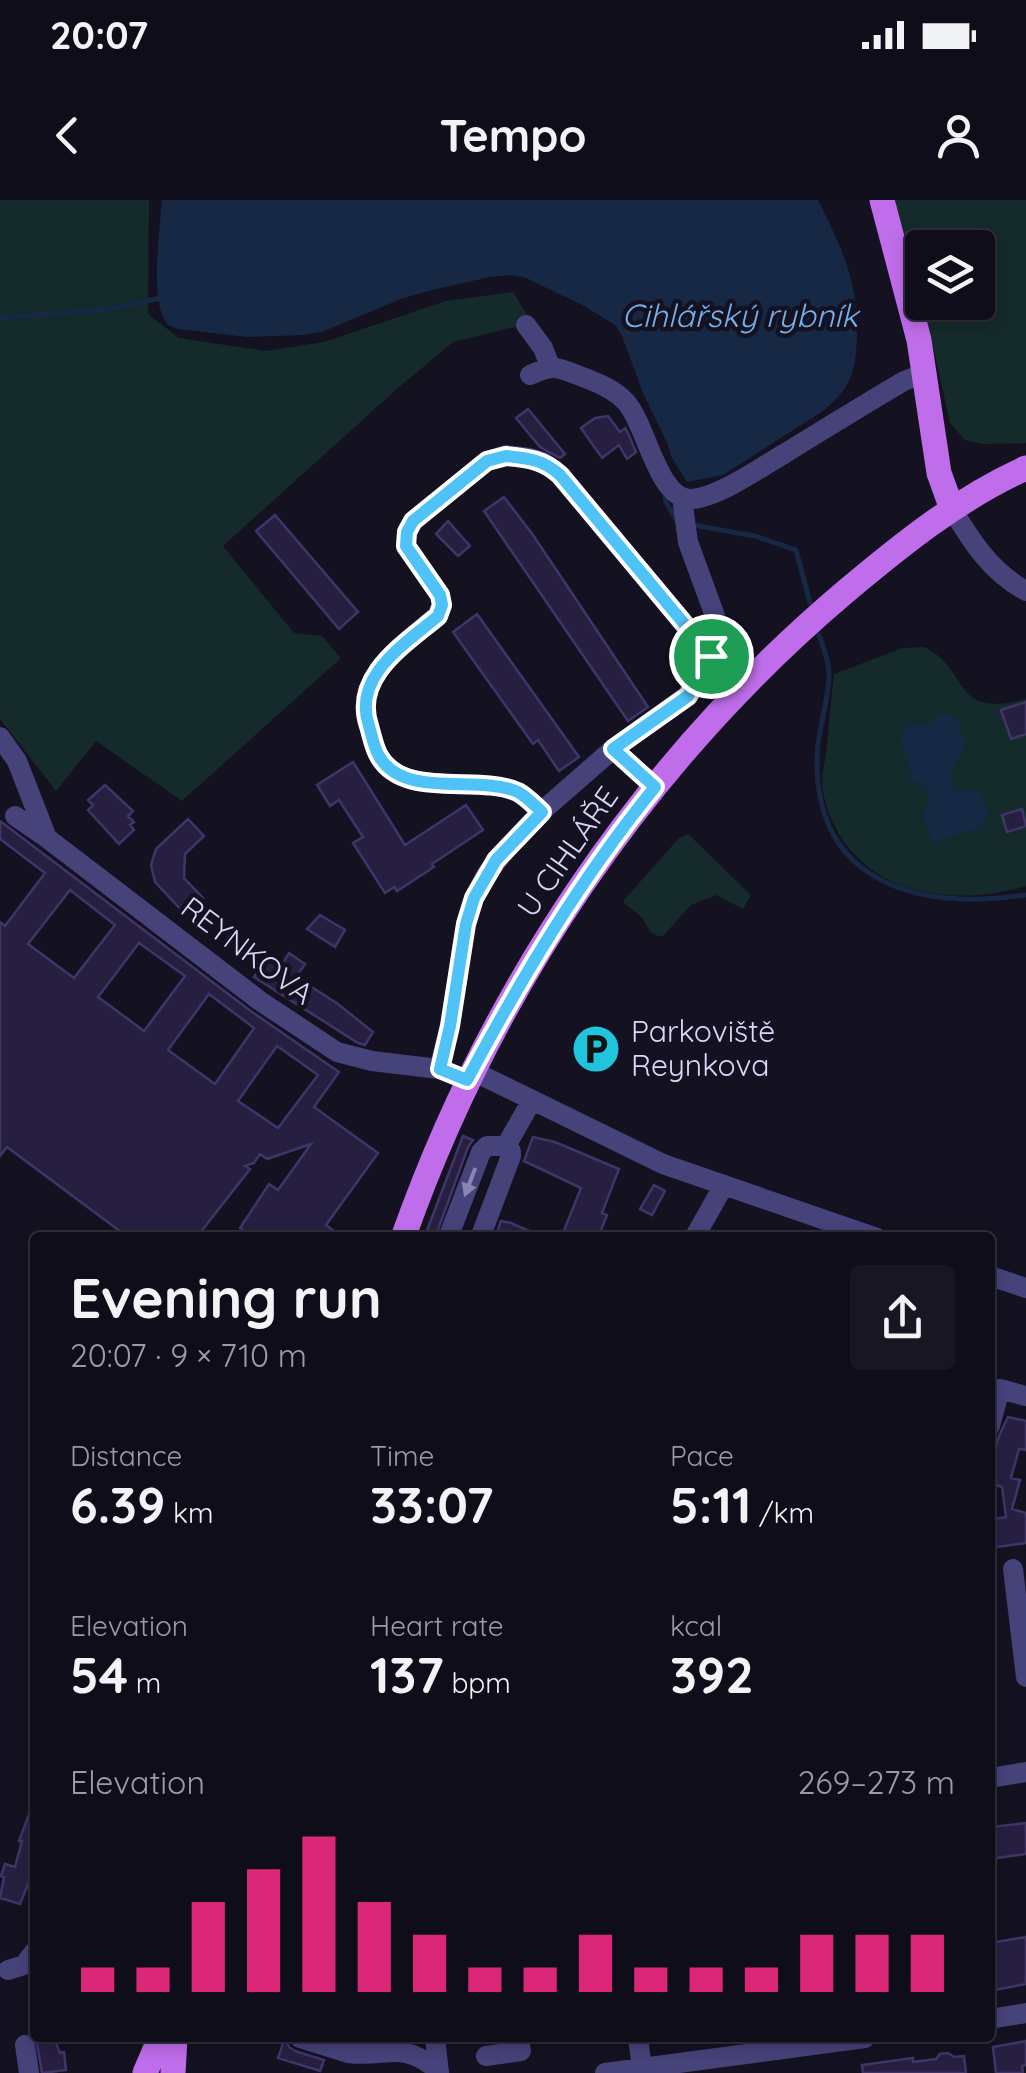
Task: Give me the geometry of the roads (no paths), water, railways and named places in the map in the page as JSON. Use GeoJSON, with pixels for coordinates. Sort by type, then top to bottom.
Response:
{"type":"FeatureCollection","features":[{"type":"Feature","properties":{"kind":"main road"},"geometry":{"type":"LineString","coordinates":[[882,200],[925,372],[939,473],[952,510]]}},
{"type":"Feature","properties":{"kind":"main road","name":"U CIHLÁŘE"},"geometry":{"type":"LineString","coordinates":[[405,1232],[440,1141],[476,1079],[539,950],[597,862],[655,787],[796,636],[869,572],[952,510],[1026,468]]}},
{"type":"Feature","properties":{"kind":"main road"},"geometry":{"type":"LineString","coordinates":[[146,2073],[161,2042]]}},
{"type":"Feature","properties":{"kind":"main road"},"geometry":{"type":"LineString","coordinates":[[156,2073],[162,2042]]}},
{"type":"Feature","properties":{"kind":"main road"},"geometry":{"type":"LineString","coordinates":[[172,2073],[175,2042]]}},
{"type":"Feature","properties":{"kind":"street"},"geometry":{"type":"LineString","coordinates":[[440,1069],[466,924],[474,898],[496,860],[542,812],[613,749],[688,696],[711,656],[715,616],[688,542],[682,498],[664,482],[641,425],[623,399],[603,386],[540,371],[543,348],[526,325]]}},
{"type":"Feature","properties":{"kind":"street"},"geometry":{"type":"LineString","coordinates":[[682,498],[700,497],[725,487],[904,380],[925,372]]}},
{"type":"Feature","properties":{"kind":"street"},"geometry":{"type":"LineString","coordinates":[[542,812],[509,790],[408,779],[391,770],[379,756],[365,714],[366,694],[379,667],[438,616],[442,605],[440,595],[406,546],[413,521],[487,461],[506,456],[543,462],[560,475],[711,656]]}},
{"type":"Feature","properties":{"kind":"street"},"geometry":{"type":"LineString","coordinates":[[952,510],[984,558],[1026,591]]}},
{"type":"Feature","properties":{"kind":"street"},"geometry":{"type":"LineString","coordinates":[[0,737],[17,761],[47,838]]}},
{"type":"Feature","properties":{"kind":"street"},"geometry":{"type":"LineString","coordinates":[[613,749],[655,787]]}},
{"type":"Feature","properties":{"kind":"street","name":"REYNKOVA"},"geometry":{"type":"LineString","coordinates":[[15,816],[260,1001],[337,1052],[476,1079],[532,1100],[664,1164],[860,1232]]}},
{"type":"Feature","properties":{"kind":"street"},"geometry":{"type":"LineString","coordinates":[[506,1146],[532,1100]]}},
{"type":"Feature","properties":{"kind":"street"},"geometry":{"type":"LineString","coordinates":[[450,1232],[481,1152],[490,1145],[506,1146],[511,1156],[482,1232]]}},
{"type":"Feature","properties":{"kind":"street"},"geometry":{"type":"LineString","coordinates":[[697,1232],[724,1185]]}},
{"type":"Feature","properties":{"kind":"street"},"geometry":{"type":"LineString","coordinates":[[995,1278],[1026,1288]]}},
{"type":"Feature","properties":{"kind":"street"},"geometry":{"type":"LineString","coordinates":[[995,1408],[1000,1390],[1026,1396]]}},
{"type":"Feature","properties":{"kind":"street"},"geometry":{"type":"LineString","coordinates":[[1019,1568],[1026,1677]]}},
{"type":"Feature","properties":{"kind":"street"},"geometry":{"type":"LineString","coordinates":[[995,1777],[1026,1772]]}},
{"type":"Feature","properties":{"kind":"street"},"geometry":{"type":"LineString","coordinates":[[8,1970],[24,1965],[30,1957]]}},
{"type":"Feature","properties":{"kind":"street"},"geometry":{"type":"LineString","coordinates":[[995,2018],[1026,2013]]}},
{"type":"Feature","properties":{"kind":"street"},"geometry":{"type":"LineString","coordinates":[[435,2042],[439,2072]]}},
{"type":"Feature","properties":{"kind":"street"},"geometry":{"type":"LineString","coordinates":[[486,2056],[520,2051],[519,2042]]}},
{"type":"Feature","properties":{"kind":"street"},"geometry":{"type":"LineString","coordinates":[[639,2042],[642,2068]]}},
{"type":"Feature","properties":{"kind":"street"},"geometry":{"type":"LineString","coordinates":[[605,2073],[835,2042]]}},
{"type":"Feature","properties":{"kind":"street"},"geometry":{"type":"LineString","coordinates":[[350,2045],[358,2054],[400,2050],[420,2057],[439,2072]]}},
{"type":"Feature","properties":{"kind":"street"},"geometry":{"type":"LineString","coordinates":[[25,2046],[28,2073]]}},
{"type":"Feature","properties":{"kind":"water","name":"Cihlářský rybník"},"geometry":{"type":"Polygon","coordinates":[[[162,200],[818,200],[852,282],[857,317],[853,369],[846,387],[823,411],[723,475],[687,482],[672,458],[615,325],[524,277],[490,277],[432,290],[322,332],[303,335],[247,337],[170,326],[160,310],[158,296],[162,200]]]}},
{"type":"Feature","properties":{"kind":"water"},"geometry":{"type":"Polygon","coordinates":[[[941,713],[956,717],[966,743],[952,770],[952,784],[960,792],[972,790],[980,794],[989,814],[982,827],[932,843],[923,813],[929,793],[923,785],[912,781],[900,735],[909,723],[928,726],[941,713]]]}},
{"type":"Feature","properties":{"kind":"waterway"},"geometry":{"type":"LineString","coordinates":[[0,318],[110,309],[165,297]]}},
{"type":"Feature","properties":{"kind":"waterway"},"geometry":{"type":"LineString","coordinates":[[665,492],[677,521]]}},
{"type":"Feature","properties":{"kind":"waterway"},"geometry":{"type":"LineString","coordinates":[[693,525],[755,536],[796,550],[810,603]]}},
{"type":"Feature","properties":{"kind":"waterway"},"geometry":{"type":"LineString","coordinates":[[819,635],[829,671],[817,762],[822,804],[835,838],[856,863],[883,881],[915,892],[950,898],[1026,895]]}},
{"type":"Feature","properties":{"kind":"place","name":"Parkoviště Reynkova"},"geometry":{"type":"Point","coordinates":[596,1049]}}]}
